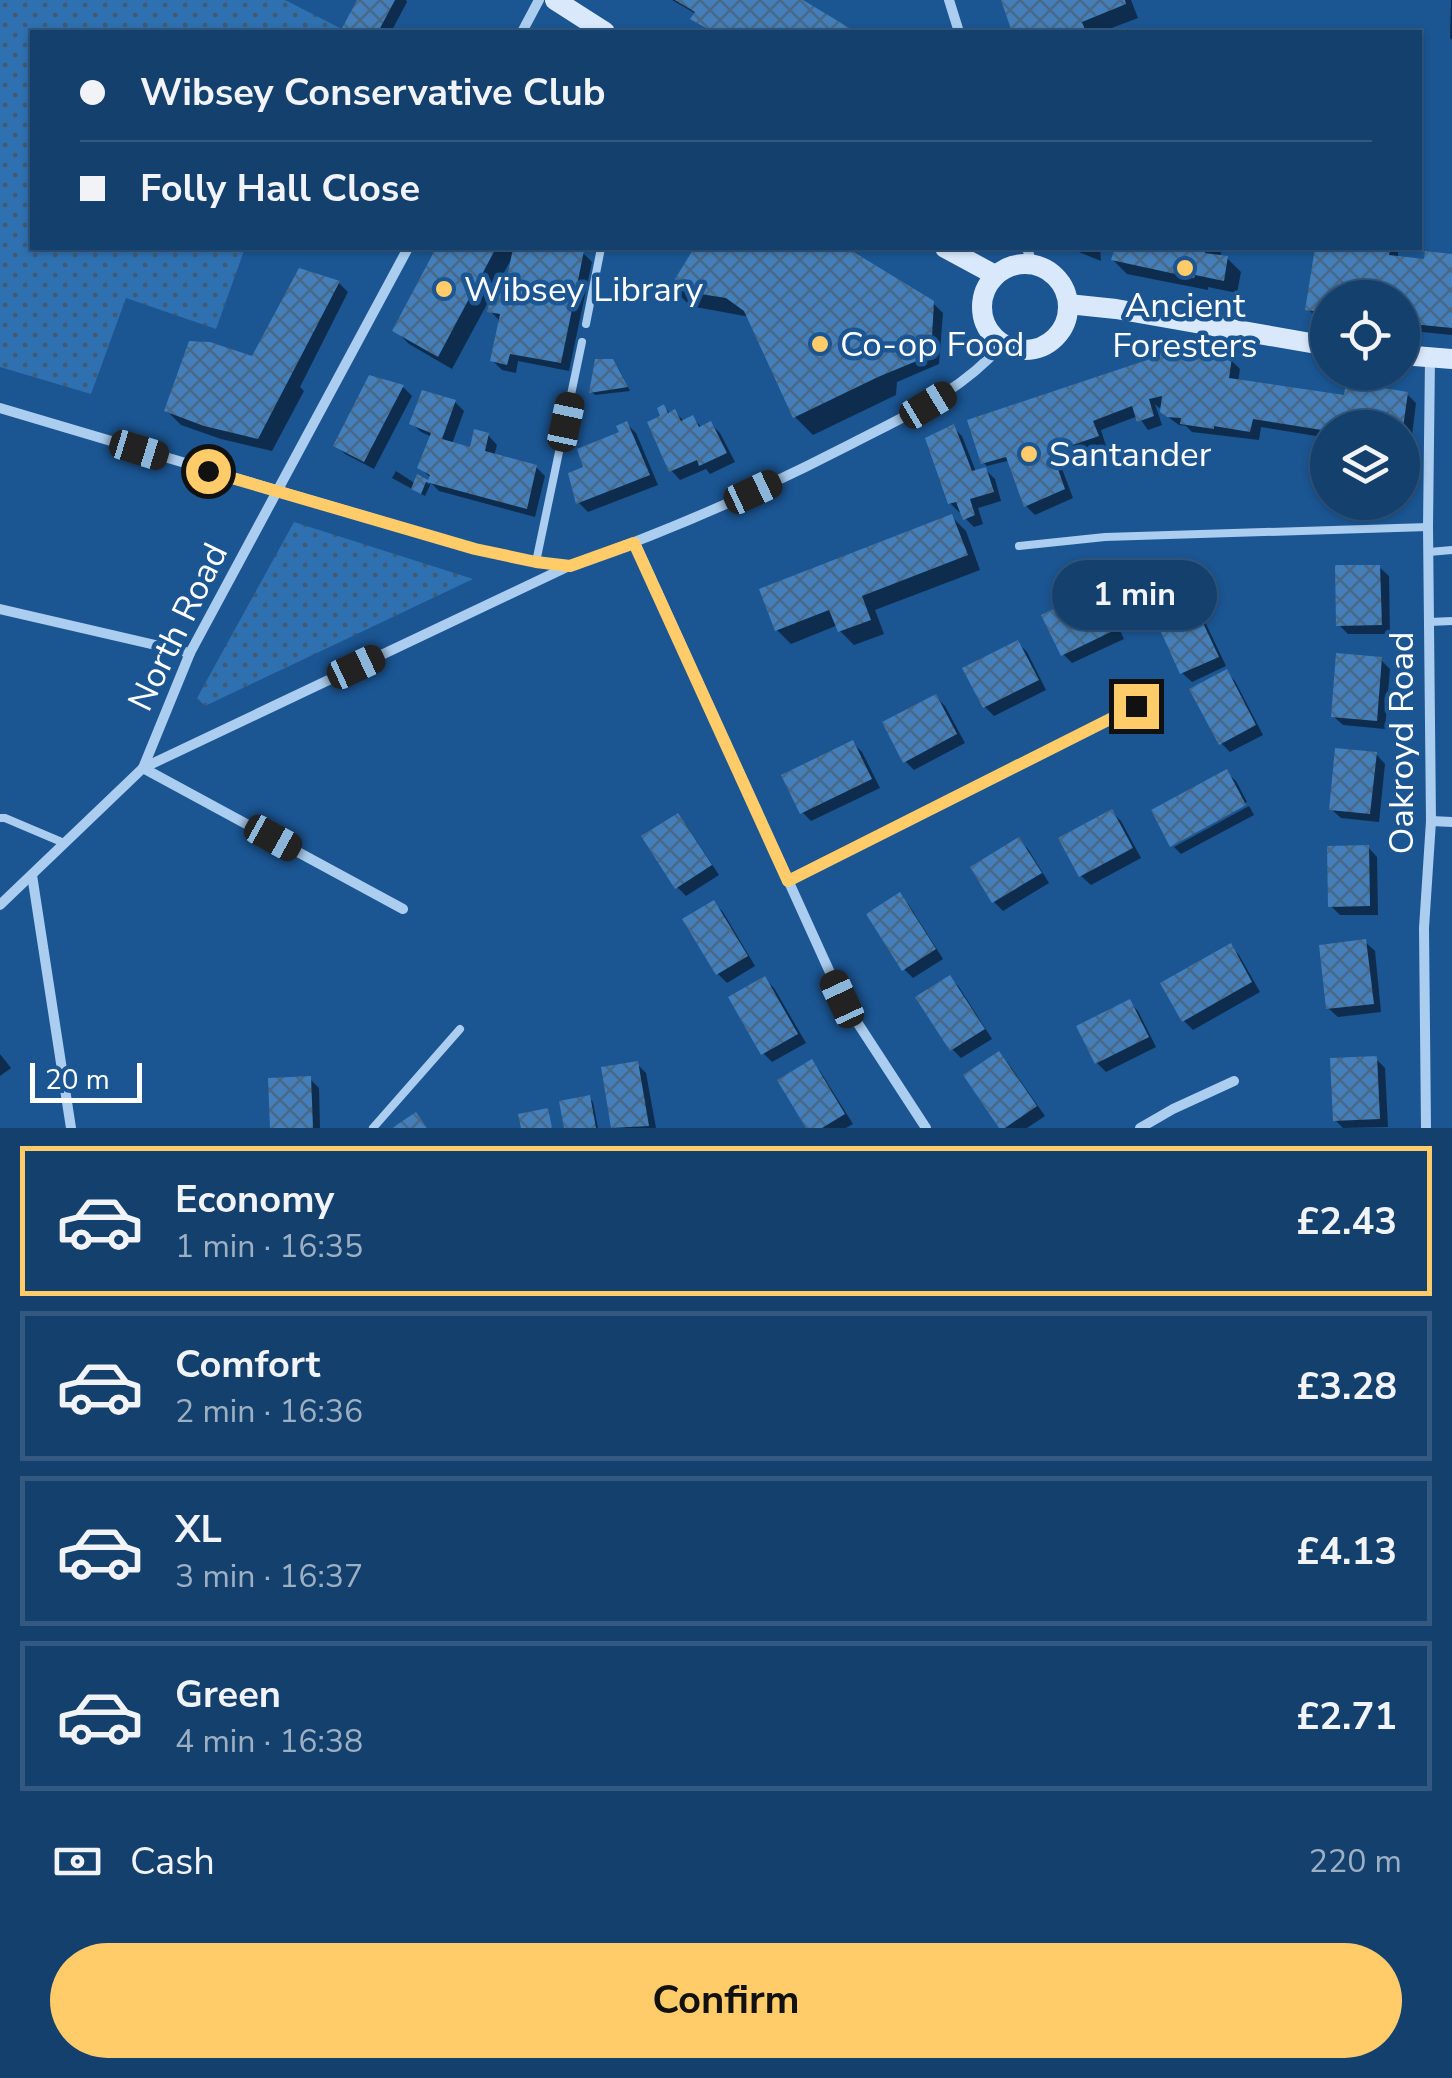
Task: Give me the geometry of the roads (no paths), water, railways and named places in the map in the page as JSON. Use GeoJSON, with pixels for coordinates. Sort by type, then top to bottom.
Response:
{"type":"FeatureCollection","features":[{"type":"Feature","properties":{"kind":"main road"},"geometry":{"type":"LineString","coordinates":[[555,0],[603,30]]}},
{"type":"Feature","properties":{"kind":"main road"},"geometry":{"type":"LineString","coordinates":[[948,250],[995,275]]}},
{"type":"Feature","properties":{"kind":"main road"},"geometry":{"type":"LineString","coordinates":[[1030,256],[1057,278],[1068,304],[1060,332],[1050,342],[1022,350],[1004,344],[988,328],[982,302],[995,275],[1030,256]]}},
{"type":"Feature","properties":{"kind":"main road"},"geometry":{"type":"LineString","coordinates":[[1068,304],[1310,343]]}},
{"type":"Feature","properties":{"kind":"main road"},"geometry":{"type":"LineString","coordinates":[[1420,357],[1452,359]]}},
{"type":"Feature","properties":{"kind":"street"},"geometry":{"type":"LineString","coordinates":[[523,30],[540,0]]}},
{"type":"Feature","properties":{"kind":"street"},"geometry":{"type":"LineString","coordinates":[[949,0],[958,30]]}},
{"type":"Feature","properties":{"kind":"street","name":"North Road"},"geometry":{"type":"LineString","coordinates":[[142,768],[190,653],[407,250]]}},
{"type":"Feature","properties":{"kind":"street"},"geometry":{"type":"LineString","coordinates":[[0,905],[142,768],[570,566],[732,503],[928,405],[962,384],[1004,344]]}},
{"type":"Feature","properties":{"kind":"street","name":"Oakroyd Road"},"geometry":{"type":"LineString","coordinates":[[1426,1128],[1424,928],[1431,821],[1430,358]]}},
{"type":"Feature","properties":{"kind":"street"},"geometry":{"type":"LineString","coordinates":[[0,408],[475,549],[570,566]]}},
{"type":"Feature","properties":{"kind":"street"},"geometry":{"type":"LineString","coordinates":[[634,543],[842,999],[926,1128]]}},
{"type":"Feature","properties":{"kind":"street"},"geometry":{"type":"LineString","coordinates":[[0,609],[190,653]]}},
{"type":"Feature","properties":{"kind":"street"},"geometry":{"type":"LineString","coordinates":[[788,881],[1136,706]]}},
{"type":"Feature","properties":{"kind":"street"},"geometry":{"type":"LineString","coordinates":[[142,768],[403,909]]}},
{"type":"Feature","properties":{"kind":"street"},"geometry":{"type":"LineString","coordinates":[[1431,821],[1452,822]]}},
{"type":"Feature","properties":{"kind":"street"},"geometry":{"type":"LineString","coordinates":[[32,874],[71,1128]]}},
{"type":"Feature","properties":{"kind":"street"},"geometry":{"type":"LineString","coordinates":[[1140,1128],[1234,1081]]}},
{"type":"Feature","properties":{"kind":"lane"},"geometry":{"type":"LineString","coordinates":[[586,324],[601,250]]}},
{"type":"Feature","properties":{"kind":"lane"},"geometry":{"type":"LineString","coordinates":[[536,562],[582,342]]}},
{"type":"Feature","properties":{"kind":"lane"},"geometry":{"type":"LineString","coordinates":[[1019,546],[1106,537],[1428,528]]}},
{"type":"Feature","properties":{"kind":"lane"},"geometry":{"type":"LineString","coordinates":[[1429,552],[1452,550]]}},
{"type":"Feature","properties":{"kind":"lane"},"geometry":{"type":"LineString","coordinates":[[1429,622],[1452,620]]}},
{"type":"Feature","properties":{"kind":"lane"},"geometry":{"type":"LineString","coordinates":[[0,818],[64,843]]}},
{"type":"Feature","properties":{"kind":"lane"},"geometry":{"type":"LineString","coordinates":[[374,1128],[460,1029]]}},
{"type":"Feature","properties":{"kind":"place","name":"Ancient Foresters"},"geometry":{"type":"Point","coordinates":[1185,268]}},
{"type":"Feature","properties":{"kind":"place","name":"Wibsey Library"},"geometry":{"type":"Point","coordinates":[444,289]}},
{"type":"Feature","properties":{"kind":"place","name":"Co-op Food"},"geometry":{"type":"Point","coordinates":[820,344]}},
{"type":"Feature","properties":{"kind":"place","name":"Santander"},"geometry":{"type":"Point","coordinates":[1029,454]}}]}
